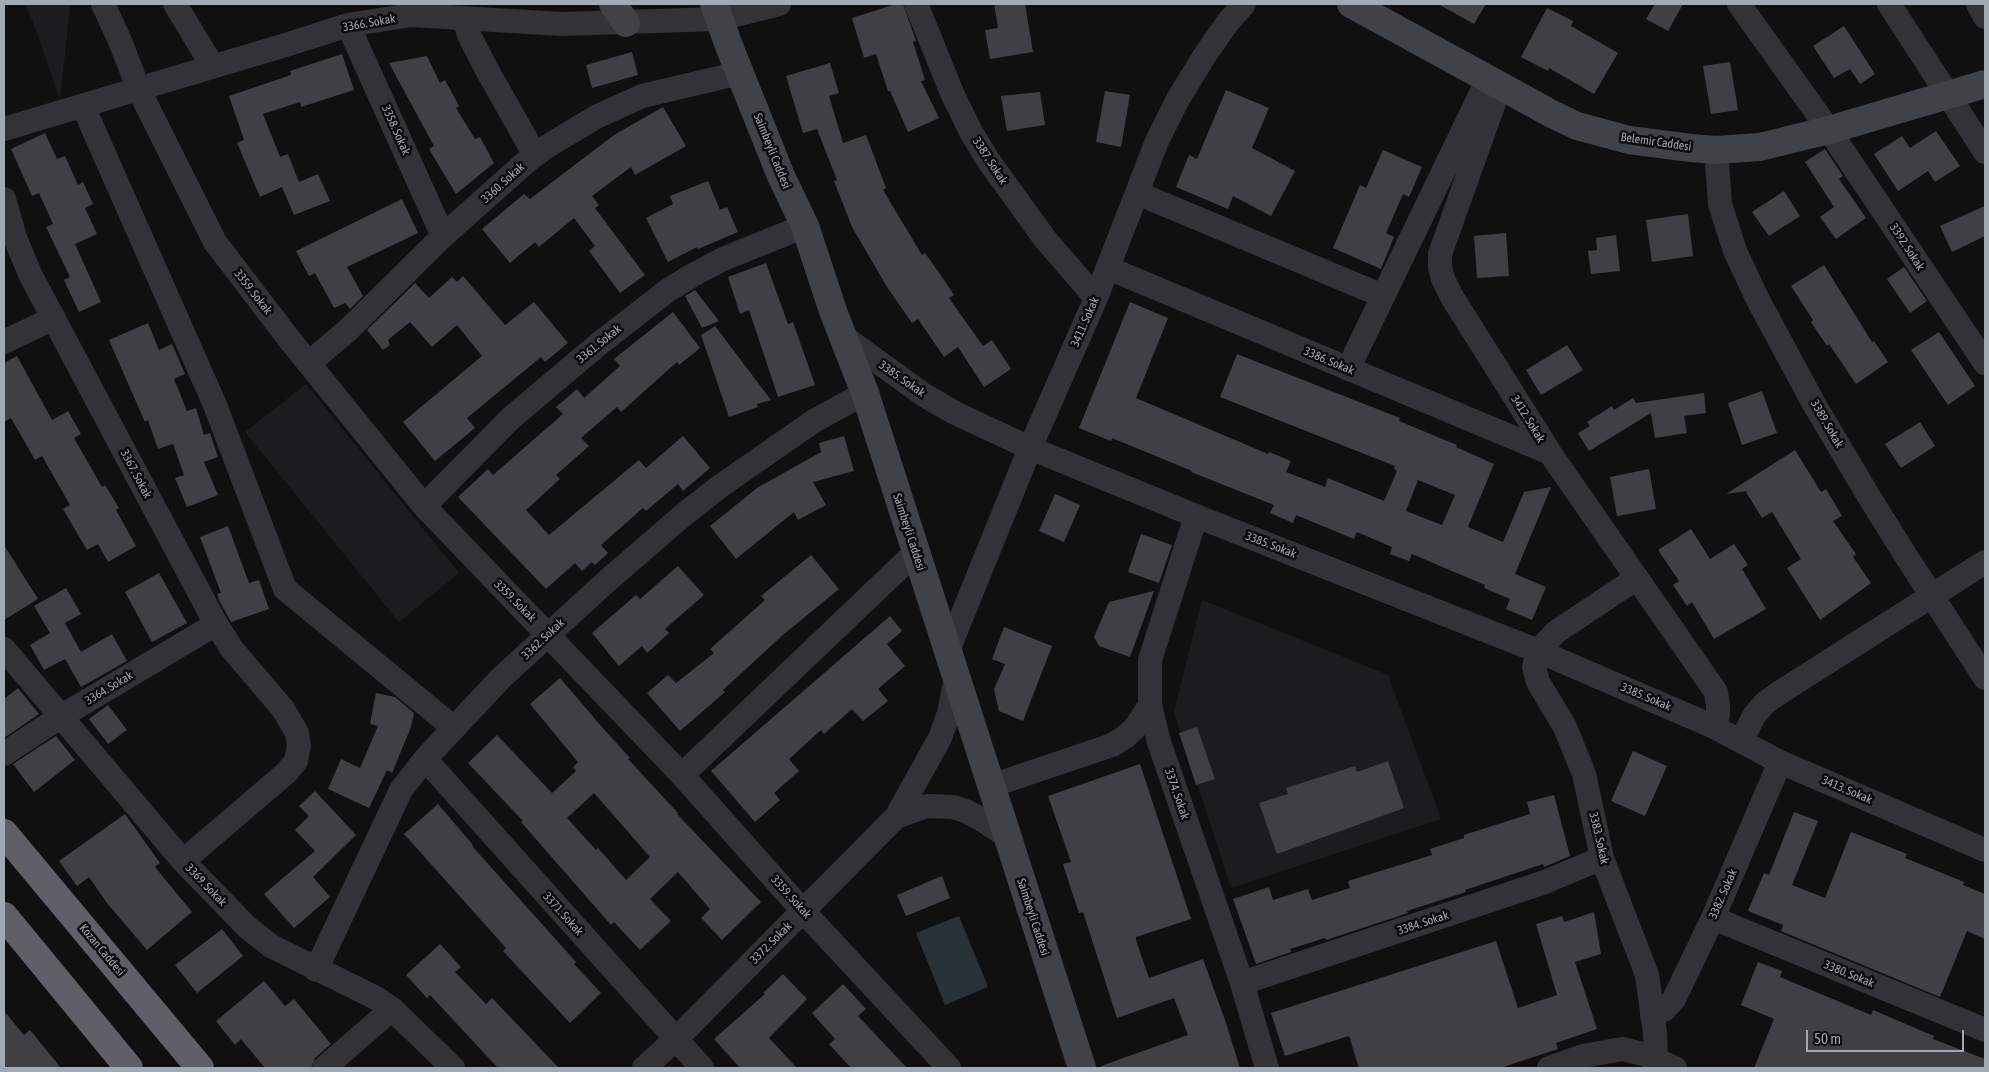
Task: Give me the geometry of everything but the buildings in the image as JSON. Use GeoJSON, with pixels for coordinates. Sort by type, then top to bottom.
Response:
{"type":"FeatureCollection","features":[{"type":"Feature","properties":{"kind":"highway","name":"Kozan Caddesi"},"geometry":{"type":"LineString","coordinates":[[4,833],[200,1068]]}},
{"type":"Feature","properties":{"kind":"highway"},"geometry":{"type":"LineString","coordinates":[[5,921],[129,1068]]}},
{"type":"Feature","properties":{"kind":"main road","name":"Belemir Caddesi"},"geometry":{"type":"LineString","coordinates":[[1351,4],[1494,83],[1577,126],[1629,140],[1716,150],[1760,147],[1830,130],[1985,84]]}},
{"type":"Feature","properties":{"kind":"main road","name":"Saimbeyli Caddesi"},"geometry":{"type":"LineString","coordinates":[[716,11],[781,176],[805,226],[833,312],[865,393],[1082,1068]]}},
{"type":"Feature","properties":{"kind":"street","name":"3359. Sokak"},"geometry":{"type":"LineString","coordinates":[[103,4],[139,90],[215,242],[309,363],[424,506],[682,775],[803,911],[949,1068]]}},
{"type":"Feature","properties":{"kind":"street"},"geometry":{"type":"LineString","coordinates":[[176,4],[213,67]]}},
{"type":"Feature","properties":{"kind":"street","name":"3366. Sokak"},"geometry":{"type":"LineString","coordinates":[[4,130],[139,90],[348,24],[407,10],[464,18],[562,24],[620,13],[716,11],[779,4]]}},
{"type":"Feature","properties":{"kind":"street","name":"3387. Sokak"},"geometry":{"type":"LineString","coordinates":[[916,4],[952,92],[971,132],[988,160],[1066,266],[1096,298]]}},
{"type":"Feature","properties":{"kind":"street","name":"3411. Sokak"},"geometry":{"type":"LineString","coordinates":[[947,652],[1030,448],[1096,298],[1158,141],[1178,99],[1217,39],[1244,4]]}},
{"type":"Feature","properties":{"kind":"street","name":"3392. Sokak"},"geometry":{"type":"LineString","coordinates":[[1739,4],[1830,130],[1985,363]]}},
{"type":"Feature","properties":{"kind":"street"},"geometry":{"type":"LineString","coordinates":[[1889,4],[1985,152]]}},
{"type":"Feature","properties":{"kind":"street"},"geometry":{"type":"LineString","coordinates":[[1978,4],[1985,17]]}},
{"type":"Feature","properties":{"kind":"street"},"geometry":{"type":"LineString","coordinates":[[464,18],[469,35],[487,70],[535,155]]}},
{"type":"Feature","properties":{"kind":"street","name":"3358. Sokak"},"geometry":{"type":"LineString","coordinates":[[348,24],[443,236]]}},
{"type":"Feature","properties":{"kind":"street","name":"3360. Sokak"},"geometry":{"type":"LineString","coordinates":[[309,363],[347,331],[443,236],[535,155],[596,117],[642,96],[740,73]]}},
{"type":"Feature","properties":{"kind":"street"},"geometry":{"type":"LineString","coordinates":[[1348,368],[1383,296],[1494,83]]}},
{"type":"Feature","properties":{"kind":"street","name":"3412. Sokak"},"geometry":{"type":"LineString","coordinates":[[1494,83],[1440,254],[1440,267],[1452,298],[1550,453],[1716,692],[1718,715],[1712,726]]}},
{"type":"Feature","properties":{"kind":"street"},"geometry":{"type":"LineString","coordinates":[[83,106],[214,405],[285,588],[454,728]]}},
{"type":"Feature","properties":{"kind":"street","name":"3389. Sokak"},"geometry":{"type":"LineString","coordinates":[[1716,150],[1717,177],[1722,211],[1736,251],[1758,300],[1814,404],[1930,595],[1985,678]]}},
{"type":"Feature","properties":{"kind":"street"},"geometry":{"type":"LineString","coordinates":[[1137,193],[1383,296]]}},
{"type":"Feature","properties":{"kind":"street","name":"3367. Sokak"},"geometry":{"type":"LineString","coordinates":[[4,200],[22,258],[216,624],[232,649],[282,709],[296,733],[299,746],[296,761],[286,773],[183,861]]}},
{"type":"Feature","properties":{"kind":"street","name":"3361. Sokak"},"geometry":{"type":"LineString","coordinates":[[424,506],[511,418],[594,348],[667,291],[723,259],[805,226]]}},
{"type":"Feature","properties":{"kind":"street","name":"3386. Sokak"},"geometry":{"type":"LineString","coordinates":[[1108,268],[1550,453]]}},
{"type":"Feature","properties":{"kind":"street"},"geometry":{"type":"LineString","coordinates":[[4,342],[54,318]]}},
{"type":"Feature","properties":{"kind":"street","name":"3385. Sokak"},"geometry":{"type":"LineString","coordinates":[[844,337],[924,395],[955,413],[1030,448],[1196,516],[1538,651],[1712,726]]}},
{"type":"Feature","properties":{"kind":"street","name":"3362. Sokak"},"geometry":{"type":"LineString","coordinates":[[316,970],[401,790],[425,759],[501,678],[659,536],[719,487],[814,421],[865,393]]}},
{"type":"Feature","properties":{"kind":"street","name":"3374. Sokak"},"geometry":{"type":"LineString","coordinates":[[1196,516],[1150,660],[1150,705],[1159,742],[1242,983],[1268,1068]]}},
{"type":"Feature","properties":{"kind":"street"},"geometry":{"type":"LineString","coordinates":[[682,775],[916,552]]}},
{"type":"Feature","properties":{"kind":"street"},"geometry":{"type":"LineString","coordinates":[[1741,741],[1754,716],[1766,703],[1930,595],[1985,562]]}},
{"type":"Feature","properties":{"kind":"street"},"geometry":{"type":"LineString","coordinates":[[1538,651],[1556,632],[1637,578]]}},
{"type":"Feature","properties":{"kind":"street","name":"3364. Sokak"},"geometry":{"type":"LineString","coordinates":[[4,754],[60,717],[216,624]]}},
{"type":"Feature","properties":{"kind":"street","name":"3369. Sokak"},"geometry":{"type":"LineString","coordinates":[[4,649],[183,861],[247,927],[271,946],[316,970],[358,988],[392,1009],[453,1068]]}},
{"type":"Feature","properties":{"kind":"street","name":"3383. Sokak"},"geometry":{"type":"LineString","coordinates":[[1538,651],[1534,667],[1538,682],[1565,727],[1579,758],[1592,806],[1602,858],[1646,975],[1652,1014],[1666,1064]]}},
{"type":"Feature","properties":{"kind":"street"},"geometry":{"type":"LineString","coordinates":[[896,817],[940,738],[949,713],[956,679]]}},
{"type":"Feature","properties":{"kind":"street"},"geometry":{"type":"LineString","coordinates":[[991,786],[1112,745],[1125,737],[1134,728],[1150,705]]}},
{"type":"Feature","properties":{"kind":"street","name":"3413. Sokak"},"geometry":{"type":"LineString","coordinates":[[1712,726],[1780,762],[1985,850]]}},
{"type":"Feature","properties":{"kind":"street","name":"3371. Sokak"},"geometry":{"type":"LineString","coordinates":[[425,759],[702,1068]]}},
{"type":"Feature","properties":{"kind":"street","name":"3382. Sokak"},"geometry":{"type":"LineString","coordinates":[[1652,1014],[1664,1010],[1674,999],[1713,918],[1780,762]]}},
{"type":"Feature","properties":{"kind":"street"},"geometry":{"type":"LineString","coordinates":[[896,817],[927,806],[953,807],[966,811],[1008,837]]}},
{"type":"Feature","properties":{"kind":"street","name":"3372. Sokak"},"geometry":{"type":"LineString","coordinates":[[644,1068],[676,1039],[896,817]]}},
{"type":"Feature","properties":{"kind":"street","name":"3384. Sokak"},"geometry":{"type":"LineString","coordinates":[[1242,983],[1545,882],[1602,858]]}},
{"type":"Feature","properties":{"kind":"street","name":"3380. Sokak"},"geometry":{"type":"LineString","coordinates":[[1713,918],[1985,1030]]}},
{"type":"Feature","properties":{"kind":"street"},"geometry":{"type":"LineString","coordinates":[[324,1068],[392,1009]]}},
{"type":"Feature","properties":{"kind":"street"},"geometry":{"type":"LineString","coordinates":[[1549,1068],[1583,1056],[1623,1059],[1643,1054],[1666,1064]]}},
{"type":"Feature","properties":{"kind":"shaded area"},"geometry":{"type":"Polygon","coordinates":[[[24,4],[68,4],[70,7],[60,100],[32,19],[24,4]]]}},
{"type":"Feature","properties":{"kind":"shaded area"},"geometry":{"type":"Polygon","coordinates":[[[306,384],[459,573],[399,622],[245,432],[306,384]]]}},
{"type":"Feature","properties":{"kind":"shaded area"},"geometry":{"type":"Polygon","coordinates":[[[1202,600],[1388,675],[1441,819],[1231,888],[1174,712],[1202,600]]]}},
{"type":"Feature","properties":{"kind":"shaded area"},"geometry":{"type":"Polygon","coordinates":[[[959,916],[988,987],[945,1005],[916,933],[959,916]]]}}]}
